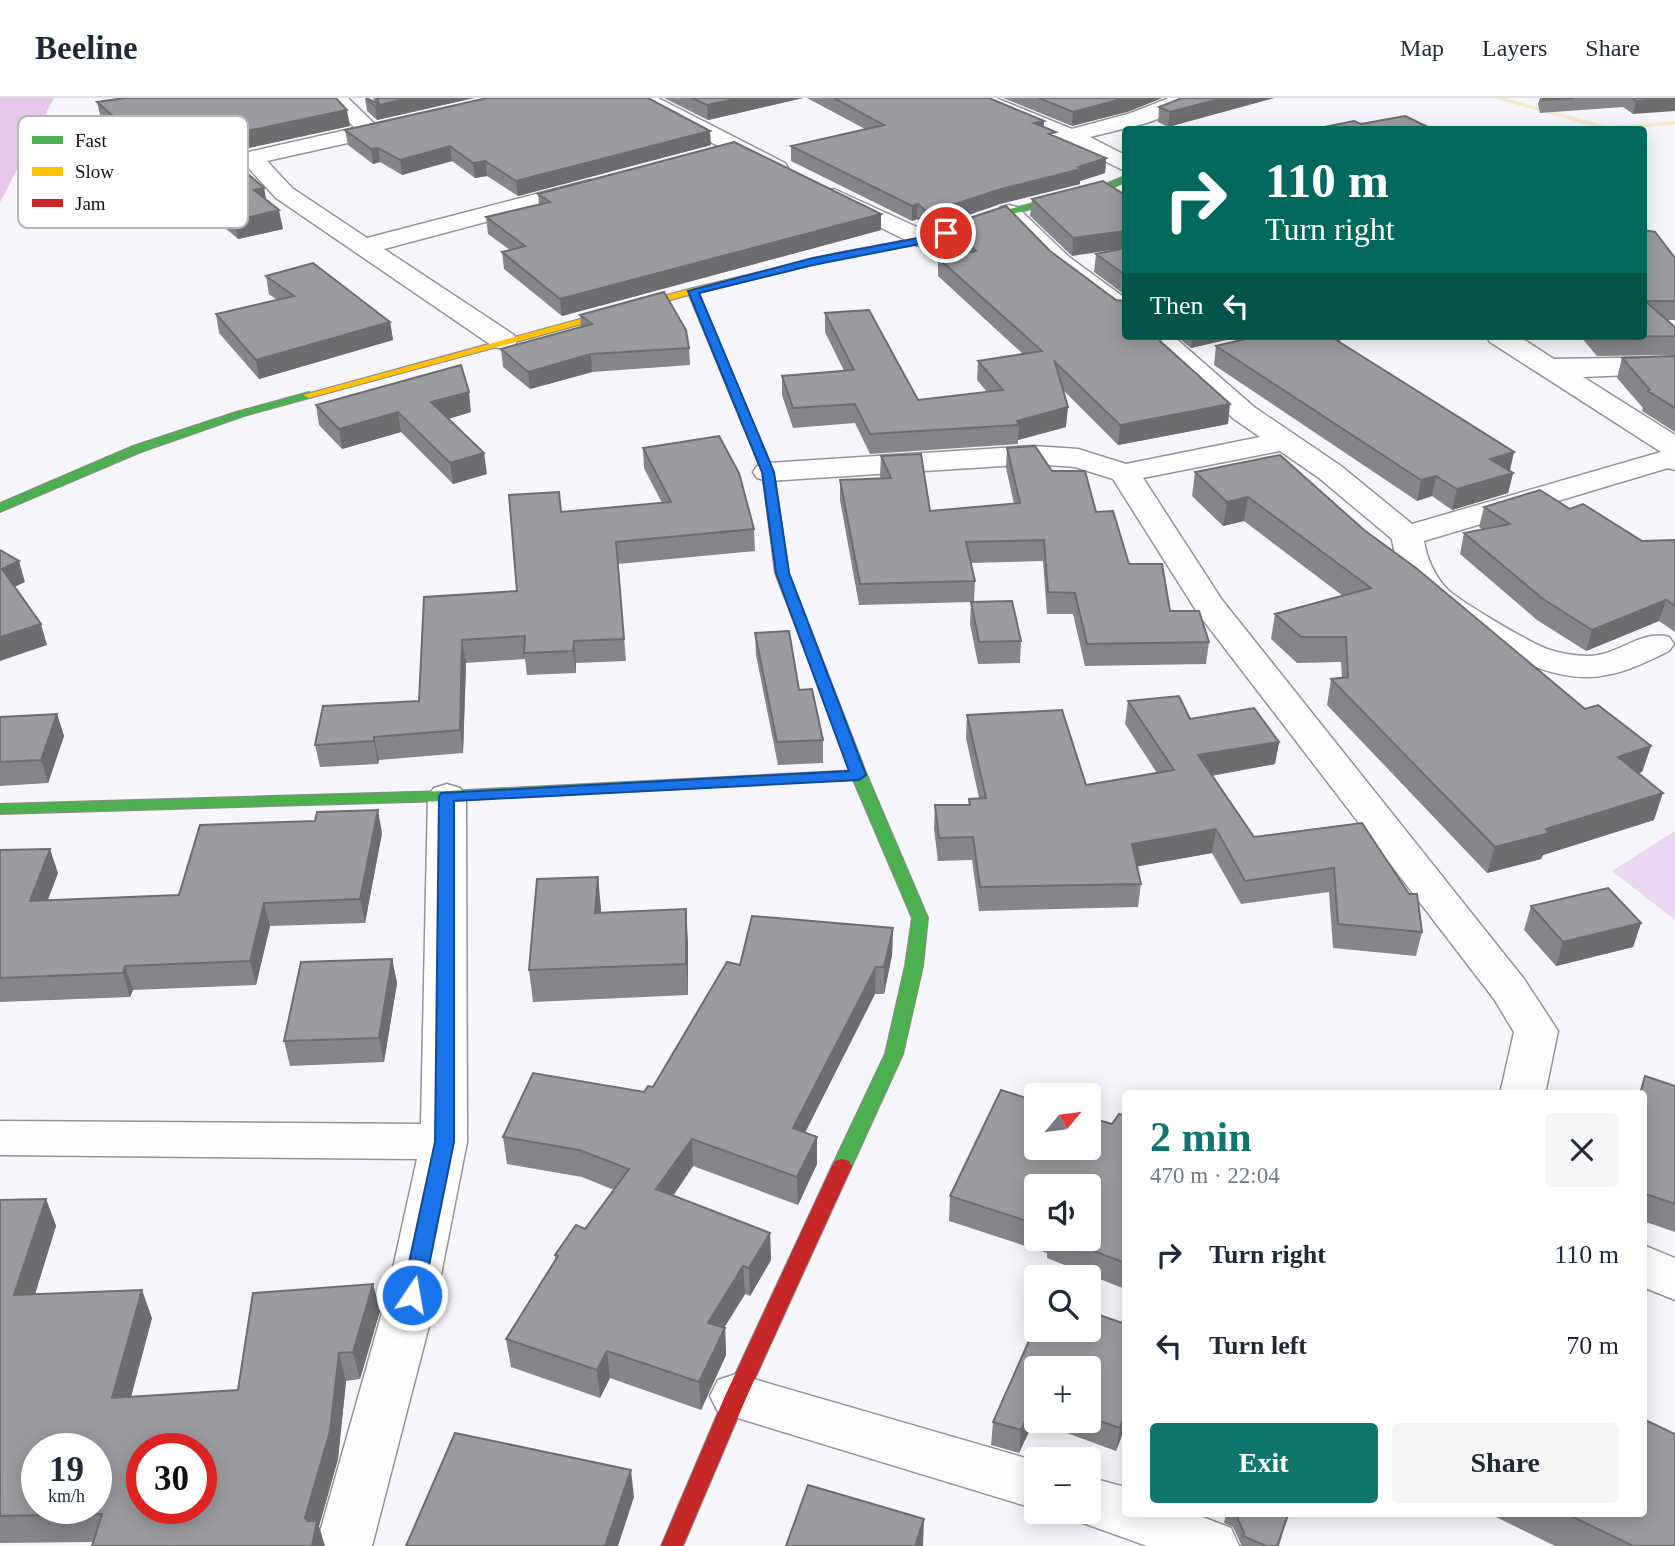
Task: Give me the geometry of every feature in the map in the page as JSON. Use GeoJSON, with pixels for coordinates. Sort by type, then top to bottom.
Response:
{"type":"FeatureCollection","features":[{"type":"Feature","properties":{"kind":"street"},"geometry":{"type":"LineString","coordinates":[[336,98],[371,131]]}},
{"type":"Feature","properties":{"kind":"street"},"geometry":{"type":"LineString","coordinates":[[642,98],[925,240]]}},
{"type":"Feature","properties":{"kind":"street"},"geometry":{"type":"LineString","coordinates":[[978,98],[1075,138],[1122,162]]}},
{"type":"Feature","properties":{"kind":"street"},"geometry":{"type":"LineString","coordinates":[[1075,138],[1177,103]]}},
{"type":"Feature","properties":{"kind":"street"},"geometry":{"type":"LineString","coordinates":[[395,125],[252,158],[284,193],[504,341]]}},
{"type":"Feature","properties":{"kind":"street"},"geometry":{"type":"LineString","coordinates":[[711,155],[738,148]]}},
{"type":"Feature","properties":{"kind":"street"},"geometry":{"type":"LineString","coordinates":[[366,246],[618,180]]}},
{"type":"Feature","properties":{"kind":"street"},"geometry":{"type":"LineString","coordinates":[[0,508],[137,449],[240,414],[693,291],[813,261],[925,240],[1009,212],[1106,187],[1122,180]]}},
{"type":"Feature","properties":{"kind":"street"},"geometry":{"type":"LineString","coordinates":[[1009,212],[1055,255],[1059,262],[1122,308]]}},
{"type":"Feature","properties":{"kind":"street"},"geometry":{"type":"LineString","coordinates":[[1067,267],[1102,261]]}},
{"type":"Feature","properties":{"kind":"street"},"geometry":{"type":"LineString","coordinates":[[672,1546],[736,1396],[894,1054],[914,966],[919,918],[859,775],[782,573],[768,472],[693,291]]}},
{"type":"Feature","properties":{"kind":"street"},"geometry":{"type":"LineString","coordinates":[[1161,340],[1244,413],[1331,472],[1407,536],[1412,560],[1436,596],[1482,627],[1538,658],[1586,667],[1614,664],[1657,644]]}},
{"type":"Feature","properties":{"kind":"street"},"geometry":{"type":"LineString","coordinates":[[1505,340],[1675,448]]}},
{"type":"Feature","properties":{"kind":"street"},"geometry":{"type":"LineString","coordinates":[[1183,361],[1218,352]]}},
{"type":"Feature","properties":{"kind":"street"},"geometry":{"type":"LineString","coordinates":[[1547,367],[1578,369],[1675,365]]}},
{"type":"Feature","properties":{"kind":"street"},"geometry":{"type":"LineString","coordinates":[[768,472],[1034,455],[1078,458],[1124,473],[1285,441]]}},
{"type":"Feature","properties":{"kind":"street"},"geometry":{"type":"LineString","coordinates":[[1407,536],[1667,459],[1675,461]]}},
{"type":"Feature","properties":{"kind":"street"},"geometry":{"type":"LineString","coordinates":[[1124,473],[1209,605],[1509,989],[1536,1031],[1523,1090]]}},
{"type":"Feature","properties":{"kind":"street"},"geometry":{"type":"LineString","coordinates":[[0,809],[447,796],[859,775]]}},
{"type":"Feature","properties":{"kind":"street"},"geometry":{"type":"LineString","coordinates":[[344,1546],[412,1295],[444,1142],[447,796]]}},
{"type":"Feature","properties":{"kind":"street"},"geometry":{"type":"LineString","coordinates":[[0,1138],[444,1142]]}},
{"type":"Feature","properties":{"kind":"street"},"geometry":{"type":"LineString","coordinates":[[1647,1267],[1675,1280]]}},
{"type":"Feature","properties":{"kind":"street"},"geometry":{"type":"LineString","coordinates":[[736,1396],[1024,1481]]}},
{"type":"Feature","properties":{"kind":"street"},"geometry":{"type":"LineString","coordinates":[[1101,1505],[1122,1511]]}},
{"type":"Feature","properties":{"kind":"street"},"geometry":{"type":"LineString","coordinates":[[1138,1517],[1211,1546]]}},
{"type":"Feature","properties":{"kind":"shaded area"},"geometry":{"type":"Polygon","coordinates":[[[0,98],[54,98],[45,116],[18,116],[18,167],[0,202],[0,98]]]}},
{"type":"Feature","properties":{"kind":"shaded area"},"geometry":{"type":"Polygon","coordinates":[[[1675,831],[1675,920],[1612,871],[1675,831]]]}},
{"type":"Feature","properties":{"kind":"building"},"geometry":{"type":"Polygon","coordinates":[[[125,98],[336,98],[347,110],[248,131],[248,116],[113,116],[97,102],[125,98]]]}},
{"type":"Feature","properties":{"kind":"building"},"geometry":{"type":"Polygon","coordinates":[[[366,98],[379,104],[377,98],[409,98],[375,106],[366,98]]]}},
{"type":"Feature","properties":{"kind":"building"},"geometry":{"type":"Polygon","coordinates":[[[487,98],[648,98],[710,131],[516,181],[485,161],[473,163],[450,146],[400,160],[378,148],[371,149],[345,130],[487,98]]]}},
{"type":"Feature","properties":{"kind":"building"},"geometry":{"type":"Polygon","coordinates":[[[692,98],[740,98],[707,105],[692,98]]]}},
{"type":"Feature","properties":{"kind":"building"},"geometry":{"type":"Polygon","coordinates":[[[834,98],[989,98],[1044,121],[1034,123],[1056,132],[1049,134],[1106,158],[1078,167],[1081,169],[1001,189],[928,213],[918,204],[912,206],[791,146],[884,125],[834,98]]]}},
{"type":"Feature","properties":{"kind":"building"},"geometry":{"type":"Polygon","coordinates":[[[1039,98],[1125,98],[1073,112],[1039,98]]]}},
{"type":"Feature","properties":{"kind":"building"},"geometry":{"type":"Polygon","coordinates":[[[1182,98],[1223,98],[1170,112],[1159,107],[1182,98]]]}},
{"type":"Feature","properties":{"kind":"building"},"geometry":{"type":"Polygon","coordinates":[[[1543,98],[1574,98],[1543,100],[1543,98]]]}},
{"type":"Feature","properties":{"kind":"building"},"geometry":{"type":"Polygon","coordinates":[[[1632,98],[1670,98],[1636,101],[1632,98]]]}},
{"type":"Feature","properties":{"kind":"building"},"geometry":{"type":"Polygon","coordinates":[[[1405,116],[1426,126],[1329,126],[1354,121],[1361,124],[1405,116]]]}},
{"type":"Feature","properties":{"kind":"building"},"geometry":{"type":"Polygon","coordinates":[[[734,142],[881,214],[560,299],[502,252],[525,246],[486,217],[550,202],[538,194],[734,142]]]}},
{"type":"Feature","properties":{"kind":"building"},"geometry":{"type":"Polygon","coordinates":[[[248,174],[264,188],[254,190],[279,210],[248,218],[248,174]]]}},
{"type":"Feature","properties":{"kind":"building"},"geometry":{"type":"Polygon","coordinates":[[[1103,181],[1122,193],[1122,231],[1073,238],[1032,199],[1103,181]]]}},
{"type":"Feature","properties":{"kind":"building"},"geometry":{"type":"Polygon","coordinates":[[[1006,206],[1050,251],[1116,300],[1122,301],[1122,340],[1161,340],[1230,404],[1120,425],[1055,362],[1068,407],[1017,421],[1019,425],[870,434],[855,404],[793,408],[782,376],[854,370],[825,313],[869,310],[918,400],[1003,390],[978,361],[1042,351],[938,258],[976,251],[946,226],[1006,206]]]}},
{"type":"Feature","properties":{"kind":"building"},"geometry":{"type":"Polygon","coordinates":[[[1647,231],[1655,232],[1675,258],[1675,301],[1647,301],[1647,231]]]}},
{"type":"Feature","properties":{"kind":"building"},"geometry":{"type":"Polygon","coordinates":[[[1122,249],[1122,273],[1096,254],[1122,249]]]}},
{"type":"Feature","properties":{"kind":"building"},"geometry":{"type":"Polygon","coordinates":[[[313,263],[390,322],[256,360],[216,314],[294,296],[266,276],[313,263]]]}},
{"type":"Feature","properties":{"kind":"building"},"geometry":{"type":"Polygon","coordinates":[[[664,292],[686,330],[689,348],[591,354],[528,372],[501,349],[592,324],[580,315],[664,292]]]}},
{"type":"Feature","properties":{"kind":"building"},"geometry":{"type":"Polygon","coordinates":[[[1647,303],[1675,327],[1675,336],[1647,336],[1647,303]]]}},
{"type":"Feature","properties":{"kind":"building"},"geometry":{"type":"Polygon","coordinates":[[[1241,340],[1336,340],[1514,452],[1490,459],[1513,473],[1457,489],[1436,476],[1421,480],[1216,346],[1241,340]]]}},
{"type":"Feature","properties":{"kind":"building"},"geometry":{"type":"Polygon","coordinates":[[[1675,356],[1675,408],[1648,391],[1650,390],[1622,358],[1675,356]]]}},
{"type":"Feature","properties":{"kind":"building"},"geometry":{"type":"Polygon","coordinates":[[[461,365],[469,392],[431,402],[484,453],[450,463],[398,412],[339,429],[316,405],[461,365]]]}},
{"type":"Feature","properties":{"kind":"building"},"geometry":{"type":"Polygon","coordinates":[[[719,436],[739,473],[754,529],[616,542],[624,639],[574,641],[573,651],[524,653],[525,636],[462,640],[460,730],[315,745],[323,706],[419,701],[424,597],[517,591],[509,495],[559,492],[561,512],[671,502],[643,448],[719,436]]]}},
{"type":"Feature","properties":{"kind":"building"},"geometry":{"type":"Polygon","coordinates":[[[1035,446],[1052,471],[1085,471],[1096,512],[1113,511],[1129,564],[1162,564],[1170,611],[1199,611],[1209,642],[1087,644],[1075,593],[1048,592],[1044,540],[966,542],[975,581],[860,584],[840,480],[891,478],[881,456],[921,454],[930,511],[1020,503],[1007,448],[1035,446]]]}},
{"type":"Feature","properties":{"kind":"building"},"geometry":{"type":"Polygon","coordinates":[[[1280,455],[1364,530],[1416,568],[1585,709],[1598,705],[1651,746],[1618,757],[1663,793],[1546,829],[1549,833],[1495,847],[1331,679],[1348,677],[1346,637],[1301,637],[1275,614],[1371,588],[1248,497],[1227,502],[1195,472],[1280,455]]]}},
{"type":"Feature","properties":{"kind":"building"},"geometry":{"type":"Polygon","coordinates":[[[1540,490],[1570,509],[1583,504],[1642,541],[1675,540],[1675,606],[1666,600],[1592,630],[1543,599],[1464,533],[1510,524],[1484,507],[1540,490]]]}},
{"type":"Feature","properties":{"kind":"building"},"geometry":{"type":"Polygon","coordinates":[[[0,550],[19,561],[2,569],[41,624],[0,637],[0,550]]]}},
{"type":"Feature","properties":{"kind":"building"},"geometry":{"type":"Polygon","coordinates":[[[1012,601],[1021,641],[979,642],[971,602],[1012,601]]]}},
{"type":"Feature","properties":{"kind":"building"},"geometry":{"type":"Polygon","coordinates":[[[789,631],[799,690],[812,689],[823,740],[777,742],[755,633],[789,631]]]}},
{"type":"Feature","properties":{"kind":"building"},"geometry":{"type":"Polygon","coordinates":[[[1179,696],[1190,719],[1254,708],[1279,742],[1198,755],[1254,837],[1362,823],[1409,894],[1417,894],[1422,932],[1338,924],[1334,868],[1245,881],[1216,829],[1132,844],[1141,884],[980,887],[973,837],[939,838],[935,805],[970,805],[969,799],[986,798],[967,715],[1062,710],[1086,785],[1174,770],[1128,701],[1179,696]]]}},
{"type":"Feature","properties":{"kind":"building"},"geometry":{"type":"Polygon","coordinates":[[[57,714],[41,760],[0,762],[0,717],[57,714]]]}},
{"type":"Feature","properties":{"kind":"building"},"geometry":{"type":"Polygon","coordinates":[[[378,810],[360,899],[264,903],[250,961],[125,966],[123,973],[0,978],[0,850],[50,849],[30,901],[179,895],[200,825],[315,821],[317,812],[378,810]]]}},
{"type":"Feature","properties":{"kind":"building"},"geometry":{"type":"Polygon","coordinates":[[[598,877],[595,913],[686,909],[686,964],[529,970],[537,879],[598,877]]]}},
{"type":"Feature","properties":{"kind":"building"},"geometry":{"type":"Polygon","coordinates":[[[1608,888],[1641,923],[1563,942],[1531,906],[1608,888]]]}},
{"type":"Feature","properties":{"kind":"building"},"geometry":{"type":"Polygon","coordinates":[[[752,916],[893,928],[884,967],[876,967],[793,1128],[817,1137],[797,1177],[692,1139],[656,1189],[770,1233],[749,1268],[743,1266],[708,1323],[725,1328],[699,1382],[607,1351],[597,1370],[506,1339],[558,1256],[555,1255],[576,1225],[585,1229],[629,1169],[579,1150],[503,1137],[533,1073],[644,1092],[648,1086],[653,1087],[727,962],[740,965],[752,916]]]}},
{"type":"Feature","properties":{"kind":"building"},"geometry":{"type":"Polygon","coordinates":[[[392,959],[379,1038],[284,1041],[301,962],[392,959]]]}},
{"type":"Feature","properties":{"kind":"building"},"geometry":{"type":"Polygon","coordinates":[[[1645,1076],[1675,1086],[1675,1204],[1647,1194],[1647,1090],[1641,1090],[1645,1076]]]}},
{"type":"Feature","properties":{"kind":"building"},"geometry":{"type":"Polygon","coordinates":[[[1001,1090],[1024,1097],[1024,1160],[1101,1160],[1101,1121],[1112,1124],[1119,1114],[1122,1115],[1122,1262],[1094,1251],[1101,1251],[1101,1174],[1024,1174],[1024,1220],[950,1196],[1001,1090]]]}},
{"type":"Feature","properties":{"kind":"building"},"geometry":{"type":"Polygon","coordinates":[[[46,1199],[14,1295],[142,1290],[112,1398],[238,1390],[253,1293],[373,1284],[353,1352],[339,1353],[330,1431],[305,1518],[308,1521],[317,1521],[312,1546],[92,1546],[99,1524],[112,1524],[112,1433],[21,1433],[21,1516],[0,1516],[0,1200],[46,1199]]]}},
{"type":"Feature","properties":{"kind":"building"},"geometry":{"type":"Polygon","coordinates":[[[1101,1316],[1122,1323],[1120,1428],[1101,1421],[1101,1356],[1024,1356],[1024,1424],[1021,1430],[993,1422],[1028,1342],[1101,1342],[1101,1316]]]}},
{"type":"Feature","properties":{"kind":"building"},"geometry":{"type":"Polygon","coordinates":[[[1647,1421],[1675,1434],[1675,1542],[1674,1546],[1633,1546],[1573,1517],[1647,1517],[1647,1421]]]}},
{"type":"Feature","properties":{"kind":"building"},"geometry":{"type":"Polygon","coordinates":[[[455,1433],[631,1470],[605,1546],[406,1546],[455,1433]]]}},
{"type":"Feature","properties":{"kind":"building"},"geometry":{"type":"Polygon","coordinates":[[[808,1485],[924,1519],[915,1546],[786,1546],[808,1485]]]}},
{"type":"Feature","properties":{"kind":"building"},"geometry":{"type":"Polygon","coordinates":[[[1237,1517],[1287,1517],[1277,1546],[1266,1546],[1243,1536],[1237,1517]]]}},
{"type":"Feature","properties":{"kind":"waterway"},"geometry":{"type":"LineString","coordinates":[[1497,98],[1600,126]]}},
{"type":"Feature","properties":{"kind":"waterway"},"geometry":{"type":"LineString","coordinates":[[1634,126],[1675,123]]}},
{"type":"Feature","properties":{"kind":"traffic: fast"},"geometry":{"type":"LineString","coordinates":[[837,256],[925,240],[1009,212],[1106,187],[1122,180]]}},
{"type":"Feature","properties":{"kind":"traffic: fast"},"geometry":{"type":"LineString","coordinates":[[0,508],[137,449],[240,414],[309,395]]}},
{"type":"Feature","properties":{"kind":"traffic: fast"},"geometry":{"type":"LineString","coordinates":[[811,648],[859,775],[920,918],[914,966],[894,1054],[842,1166]]}},
{"type":"Feature","properties":{"kind":"traffic: fast"},"geometry":{"type":"LineString","coordinates":[[0,809],[447,796],[666,785]]}},
{"type":"Feature","properties":{"kind":"traffic: slow"},"geometry":{"type":"LineString","coordinates":[[309,395],[693,291],[837,256]]}},
{"type":"Feature","properties":{"kind":"traffic: slow"},"geometry":{"type":"LineString","coordinates":[[693,291],[768,472],[782,573],[811,648]]}},
{"type":"Feature","properties":{"kind":"traffic: jam"},"geometry":{"type":"LineString","coordinates":[[666,785],[859,775]]}},
{"type":"Feature","properties":{"kind":"traffic: jam"},"geometry":{"type":"LineString","coordinates":[[672,1546],[736,1396],[842,1166]]}},
{"type":"Feature","properties":{"kind":"route"},"geometry":{"type":"LineString","coordinates":[[412,1295],[444,1142],[447,796],[859,775],[782,573],[768,472],[693,291],[813,261],[925,240],[946,233]]}}]}
